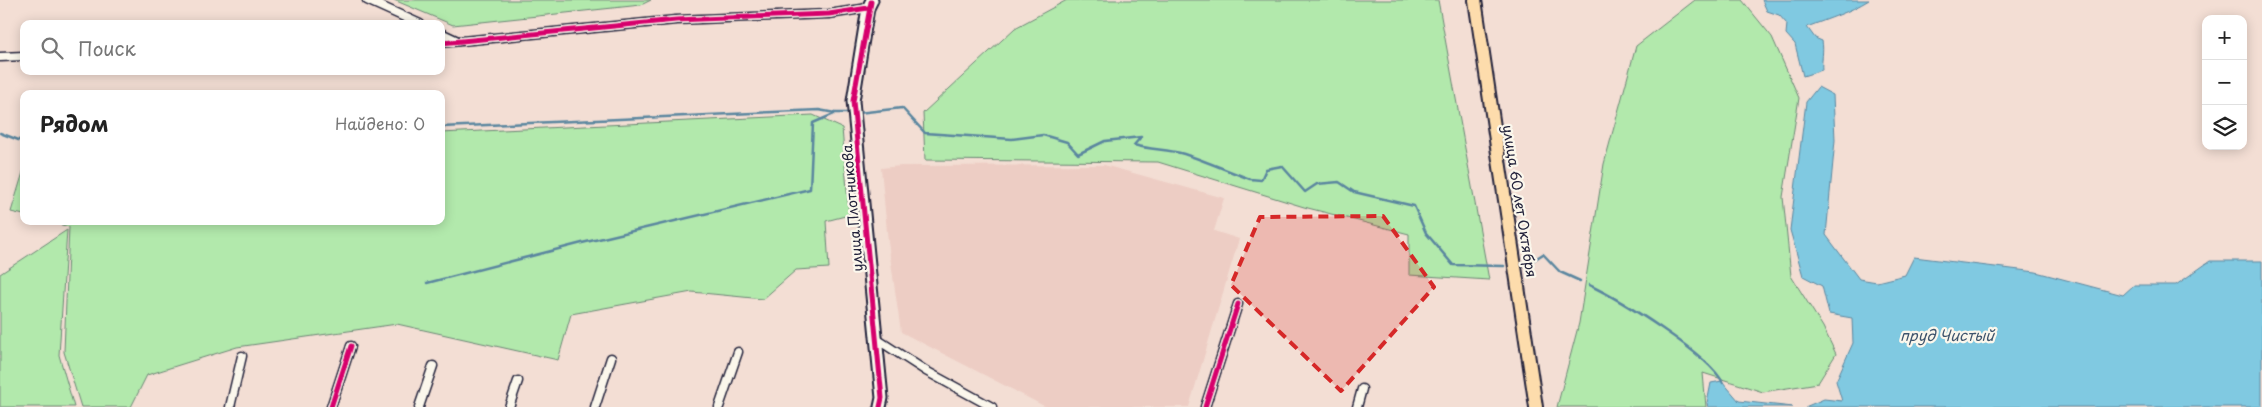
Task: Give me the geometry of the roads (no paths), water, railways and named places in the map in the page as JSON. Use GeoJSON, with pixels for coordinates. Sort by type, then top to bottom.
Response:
{"type":"FeatureCollection","features":[{"type":"Feature","properties":{"kind":"main road","name":"улица 60 лет Октября"},"geometry":{"type":"LineString","coordinates":[[1475,0],[1536,407]]}},
{"type":"Feature","properties":{"kind":"street"},"geometry":{"type":"LineString","coordinates":[[367,0],[411,20]]}},
{"type":"Feature","properties":{"kind":"street"},"geometry":{"type":"LineString","coordinates":[[445,42],[676,20],[829,14],[870,4]]}},
{"type":"Feature","properties":{"kind":"street","name":"улица Плотникова"},"geometry":{"type":"LineString","coordinates":[[870,4],[853,101],[882,398],[880,407]]}},
{"type":"Feature","properties":{"kind":"street"},"geometry":{"type":"LineString","coordinates":[[445,35],[460,42]]}},
{"type":"Feature","properties":{"kind":"street"},"geometry":{"type":"LineString","coordinates":[[0,57],[20,56]]}},
{"type":"Feature","properties":{"kind":"street"},"geometry":{"type":"LineString","coordinates":[[1205,407],[1238,304]]}},
{"type":"Feature","properties":{"kind":"street"},"geometry":{"type":"LineString","coordinates":[[875,338],[926,372],[992,407]]}},
{"type":"Feature","properties":{"kind":"street"},"geometry":{"type":"LineString","coordinates":[[331,407],[351,346]]}},
{"type":"Feature","properties":{"kind":"street"},"geometry":{"type":"LineString","coordinates":[[719,407],[738,352]]}},
{"type":"Feature","properties":{"kind":"street"},"geometry":{"type":"LineString","coordinates":[[230,407],[242,356]]}},
{"type":"Feature","properties":{"kind":"street"},"geometry":{"type":"LineString","coordinates":[[595,407],[611,358]]}},
{"type":"Feature","properties":{"kind":"street"},"geometry":{"type":"LineString","coordinates":[[419,407],[433,366]]}},
{"type":"Feature","properties":{"kind":"street"},"geometry":{"type":"LineString","coordinates":[[509,407],[518,381]]}},
{"type":"Feature","properties":{"kind":"street"},"geometry":{"type":"LineString","coordinates":[[1357,407],[1362,389]]}},
{"type":"Feature","properties":{"kind":"water"},"geometry":{"type":"Polygon","coordinates":[[[1762,0],[1869,0],[1846,12],[1807,27],[1815,38],[1822,41],[1822,70],[1803,76],[1795,44],[1786,34],[1787,24],[1779,15],[1767,11],[1762,0]]]}},
{"type":"Feature","properties":{"kind":"water","name":"пруд Чистый"},"geometry":{"type":"Polygon","coordinates":[[[1818,87],[1833,95],[1835,140],[1826,235],[1859,279],[1877,282],[1905,275],[1914,257],[2036,272],[2123,295],[2134,285],[2176,285],[2210,261],[2262,261],[2262,407],[1805,407],[1824,399],[1842,401],[1836,381],[1853,343],[1852,318],[1829,314],[1822,286],[1803,276],[1790,230],[1806,102],[1818,87]]]}},
{"type":"Feature","properties":{"kind":"water"},"geometry":{"type":"Polygon","coordinates":[[[1722,381],[1739,401],[1793,407],[1708,407],[1711,383],[1722,381]]]}},
{"type":"Feature","properties":{"kind":"waterway"},"geometry":{"type":"LineString","coordinates":[[858,113],[902,108],[925,133],[1012,139],[1043,135],[1067,142],[1078,154],[1105,141],[1141,137],[1134,145],[1184,154],[1250,179],[1261,180],[1266,169],[1282,166],[1305,192],[1317,184],[1339,182],[1354,192],[1414,206],[1426,233],[1453,265],[1504,266]]}},
{"type":"Feature","properties":{"kind":"waterway"},"geometry":{"type":"LineString","coordinates":[[445,127],[819,110],[850,113]]}},
{"type":"Feature","properties":{"kind":"waterway"},"geometry":{"type":"LineString","coordinates":[[427,283],[582,243],[810,189],[813,123],[834,114]]}},
{"type":"Feature","properties":{"kind":"waterway"},"geometry":{"type":"LineString","coordinates":[[0,133],[20,140]]}},
{"type":"Feature","properties":{"kind":"waterway"},"geometry":{"type":"LineString","coordinates":[[1529,263],[1543,254],[1560,272],[1580,281]]}},
{"type":"Feature","properties":{"kind":"waterway"},"geometry":{"type":"LineString","coordinates":[[1589,285],[1621,302],[1683,343],[1715,371],[1723,383]]}}]}
